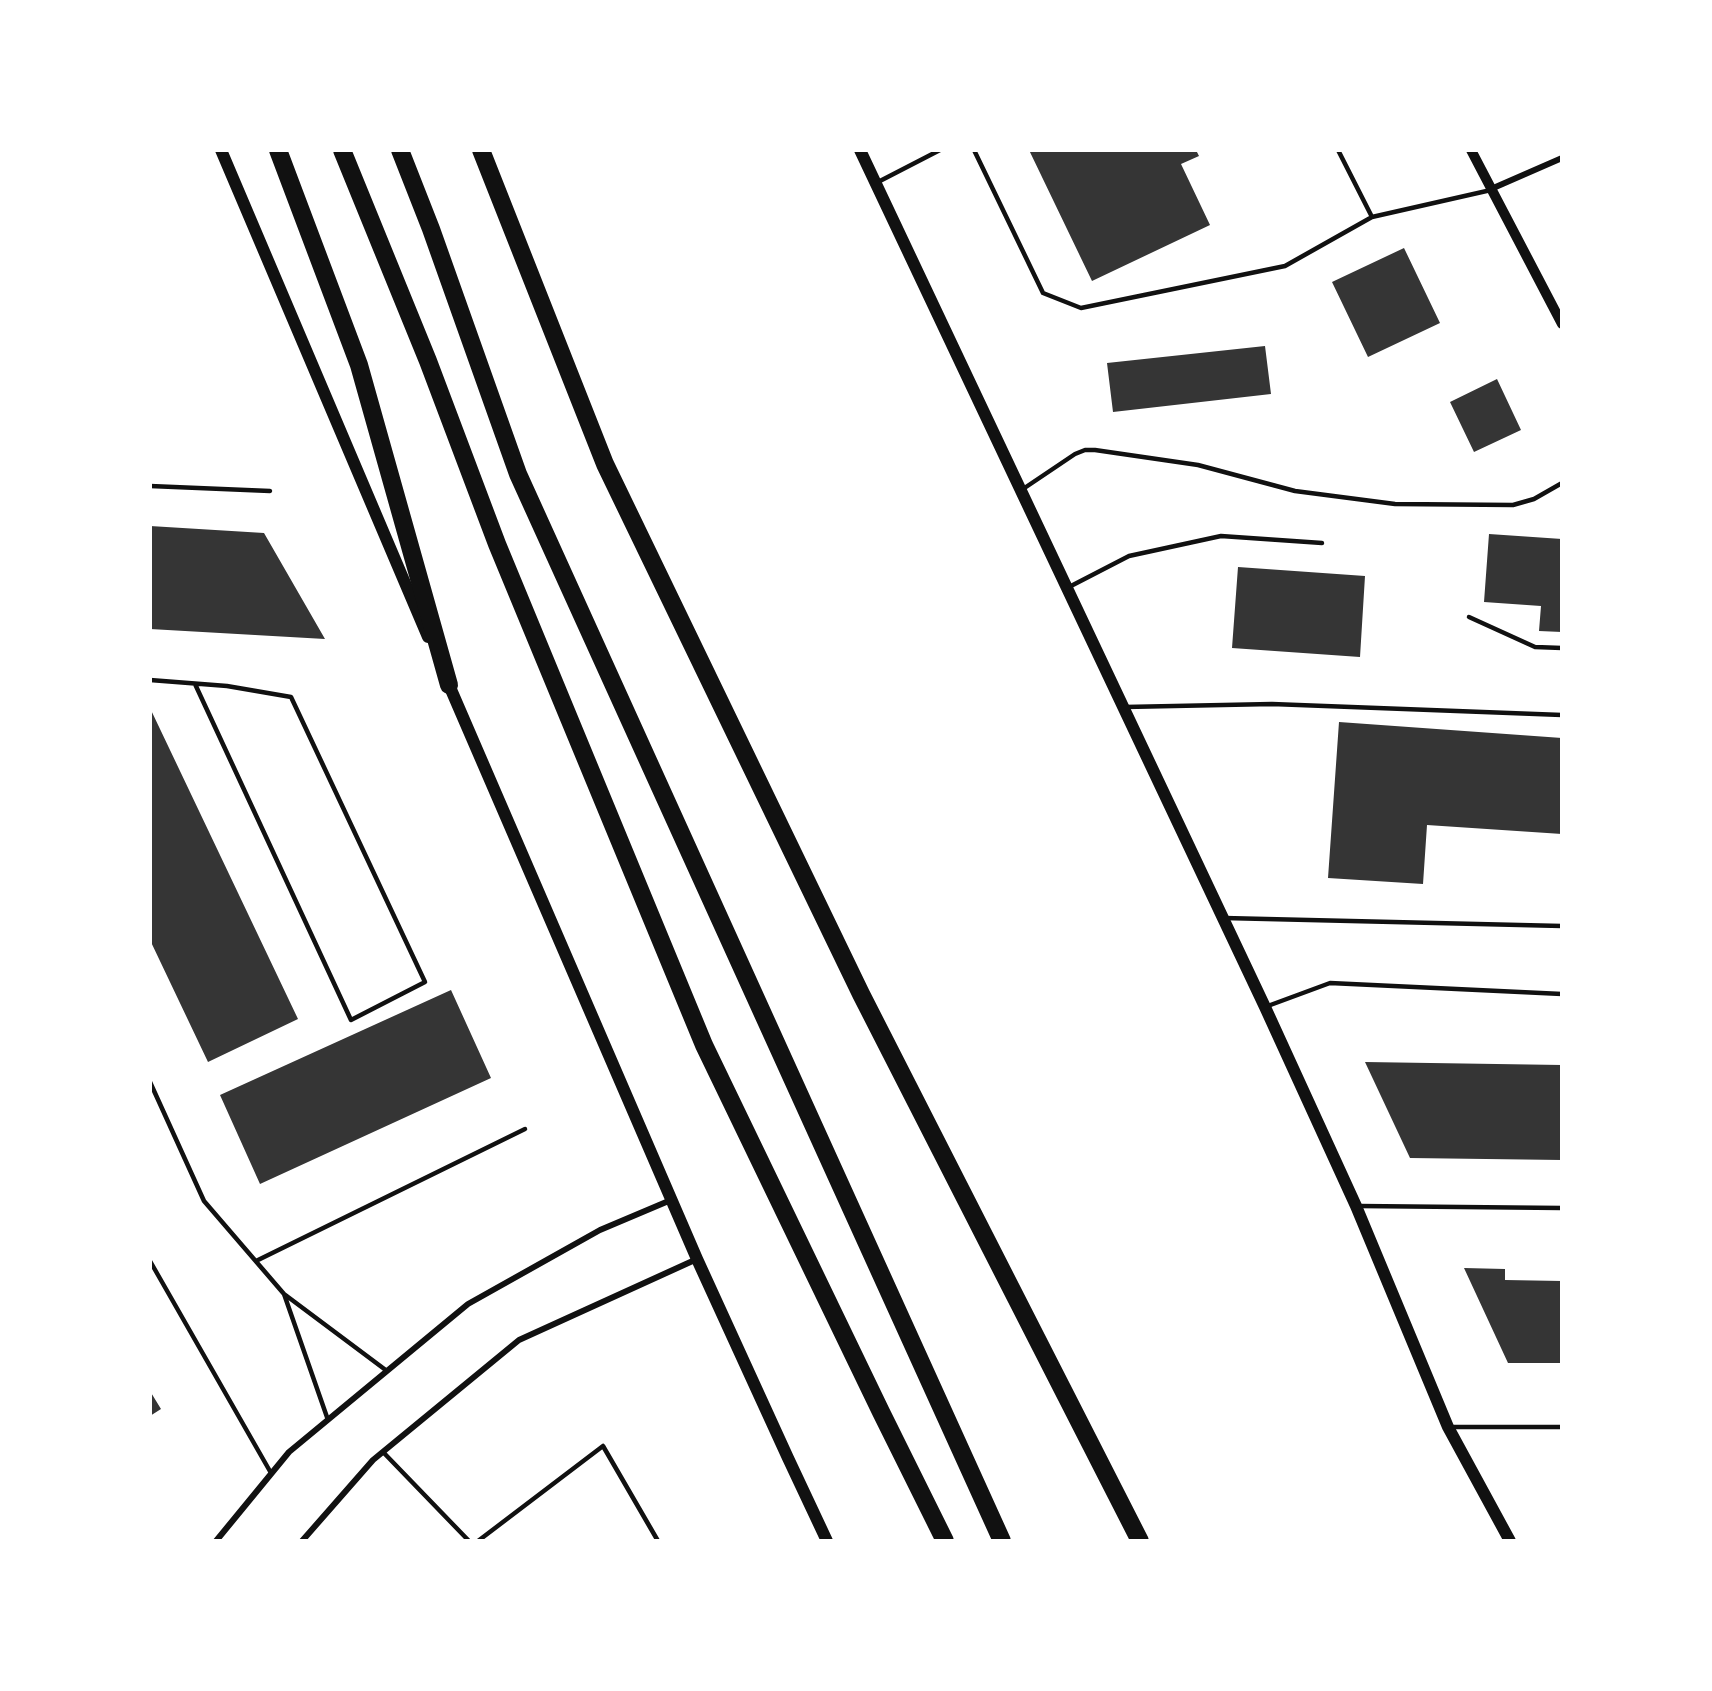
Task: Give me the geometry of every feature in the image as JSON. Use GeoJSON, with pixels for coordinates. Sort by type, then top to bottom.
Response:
{"type":"FeatureCollection","features":[{"type":"Feature","properties":{"kind":"highway"},"geometry":{"type":"LineString","coordinates":[[278,150],[359,365],[449,685]]}},
{"type":"Feature","properties":{"kind":"highway"},"geometry":{"type":"LineString","coordinates":[[342,150],[428,361],[497,544],[704,1045],[945,1541]]}},
{"type":"Feature","properties":{"kind":"highway"},"geometry":{"type":"LineString","coordinates":[[400,150],[518,474],[1002,1541]]}},
{"type":"Feature","properties":{"kind":"highway"},"geometry":{"type":"LineString","coordinates":[[481,150],[605,464],[861,994],[1140,1541]]}},
{"type":"Feature","properties":{"kind":"main road"},"geometry":{"type":"LineString","coordinates":[[221,150],[671,1200],[827,1541]]}},
{"type":"Feature","properties":{"kind":"main road"},"geometry":{"type":"LineString","coordinates":[[860,150],[1265,1007],[1356,1206],[1448,1427],[1510,1541]]}},
{"type":"Feature","properties":{"kind":"street"},"geometry":{"type":"LineString","coordinates":[[1471,150],[1562,324]]}},
{"type":"Feature","properties":{"kind":"street"},"geometry":{"type":"LineString","coordinates":[[1491,190],[1562,158]]}},
{"type":"Feature","properties":{"kind":"street"},"geometry":{"type":"LineString","coordinates":[[216,1541],[289,1452],[468,1304],[600,1230],[671,1200]]}},
{"type":"Feature","properties":{"kind":"street"},"geometry":{"type":"LineString","coordinates":[[302,1541],[373,1460],[519,1340],[697,1259]]}},
{"type":"Feature","properties":{"kind":"lane"},"geometry":{"type":"LineString","coordinates":[[875,183],[940,150]]}},
{"type":"Feature","properties":{"kind":"lane"},"geometry":{"type":"LineString","coordinates":[[974,150],[1043,293],[1082,308],[1285,266],[1372,217],[1491,190]]}},
{"type":"Feature","properties":{"kind":"lane"},"geometry":{"type":"LineString","coordinates":[[1338,150],[1372,217]]}},
{"type":"Feature","properties":{"kind":"lane"},"geometry":{"type":"LineString","coordinates":[[1021,490],[1075,454],[1085,450],[1198,465],[1294,491],[1395,504],[1513,505],[1534,499],[1562,483]]}},
{"type":"Feature","properties":{"kind":"lane"},"geometry":{"type":"LineString","coordinates":[[150,486],[270,491]]}},
{"type":"Feature","properties":{"kind":"lane"},"geometry":{"type":"LineString","coordinates":[[1066,588],[1129,556],[1221,536],[1322,543]]}},
{"type":"Feature","properties":{"kind":"lane"},"geometry":{"type":"LineString","coordinates":[[1469,617],[1535,647],[1562,648]]}},
{"type":"Feature","properties":{"kind":"lane"},"geometry":{"type":"LineString","coordinates":[[150,680],[227,686],[291,697],[425,982],[351,1020],[195,684]]}},
{"type":"Feature","properties":{"kind":"lane"},"geometry":{"type":"LineString","coordinates":[[1125,707],[1272,704],[1562,715]]}},
{"type":"Feature","properties":{"kind":"lane"},"geometry":{"type":"LineString","coordinates":[[1224,918],[1562,926]]}},
{"type":"Feature","properties":{"kind":"lane"},"geometry":{"type":"LineString","coordinates":[[1265,1007],[1330,983],[1562,994]]}},
{"type":"Feature","properties":{"kind":"lane"},"geometry":{"type":"LineString","coordinates":[[150,1082],[204,1200],[284,1294],[387,1371]]}},
{"type":"Feature","properties":{"kind":"lane"},"geometry":{"type":"LineString","coordinates":[[256,1261],[525,1129]]}},
{"type":"Feature","properties":{"kind":"lane"},"geometry":{"type":"LineString","coordinates":[[1356,1206],[1562,1208]]}},
{"type":"Feature","properties":{"kind":"lane"},"geometry":{"type":"LineString","coordinates":[[150,1261],[271,1473]]}},
{"type":"Feature","properties":{"kind":"lane"},"geometry":{"type":"LineString","coordinates":[[284,1294],[328,1420]]}},
{"type":"Feature","properties":{"kind":"lane"},"geometry":{"type":"LineString","coordinates":[[1448,1427],[1562,1427]]}},
{"type":"Feature","properties":{"kind":"lane"},"geometry":{"type":"LineString","coordinates":[[478,1541],[603,1446],[658,1541]]}},
{"type":"Feature","properties":{"kind":"lane"},"geometry":{"type":"LineString","coordinates":[[383,1452],[469,1541]]}},
{"type":"Feature","properties":{"kind":"building"},"geometry":{"type":"Polygon","coordinates":[[[1029,150],[1196,150],[1199,156],[1181,164],[1210,225],[1092,281],[1029,150]]]}},
{"type":"Feature","properties":{"kind":"building"},"geometry":{"type":"Polygon","coordinates":[[[1404,248],[1440,323],[1368,357],[1332,282],[1404,248]]]}},
{"type":"Feature","properties":{"kind":"building"},"geometry":{"type":"Polygon","coordinates":[[[1265,346],[1271,394],[1113,412],[1107,363],[1265,346]]]}},
{"type":"Feature","properties":{"kind":"building"},"geometry":{"type":"Polygon","coordinates":[[[1497,379],[1521,430],[1474,452],[1450,402],[1497,379]]]}},
{"type":"Feature","properties":{"kind":"building"},"geometry":{"type":"Polygon","coordinates":[[[150,526],[264,533],[325,639],[150,629],[150,526]]]}},
{"type":"Feature","properties":{"kind":"building"},"geometry":{"type":"Polygon","coordinates":[[[1489,534],[1562,539],[1562,632],[1539,631],[1541,606],[1484,602],[1489,534]]]}},
{"type":"Feature","properties":{"kind":"building"},"geometry":{"type":"Polygon","coordinates":[[[1238,567],[1365,576],[1360,657],[1232,648],[1238,567]]]}},
{"type":"Feature","properties":{"kind":"building"},"geometry":{"type":"Polygon","coordinates":[[[150,708],[298,1019],[208,1062],[150,940],[150,708]]]}},
{"type":"Feature","properties":{"kind":"building"},"geometry":{"type":"Polygon","coordinates":[[[1339,722],[1562,738],[1562,834],[1427,825],[1423,884],[1328,878],[1339,722]]]}},
{"type":"Feature","properties":{"kind":"building"},"geometry":{"type":"Polygon","coordinates":[[[451,990],[491,1078],[260,1184],[220,1095],[451,990]]]}},
{"type":"Feature","properties":{"kind":"building"},"geometry":{"type":"Polygon","coordinates":[[[1365,1062],[1562,1065],[1562,1160],[1410,1158],[1365,1062]]]}},
{"type":"Feature","properties":{"kind":"building"},"geometry":{"type":"Polygon","coordinates":[[[1464,1268],[1505,1269],[1505,1280],[1562,1281],[1562,1363],[1508,1363],[1464,1268]]]}},
{"type":"Feature","properties":{"kind":"building"},"geometry":{"type":"Polygon","coordinates":[[[150,1391],[161,1409],[150,1416],[150,1391]]]}}]}
